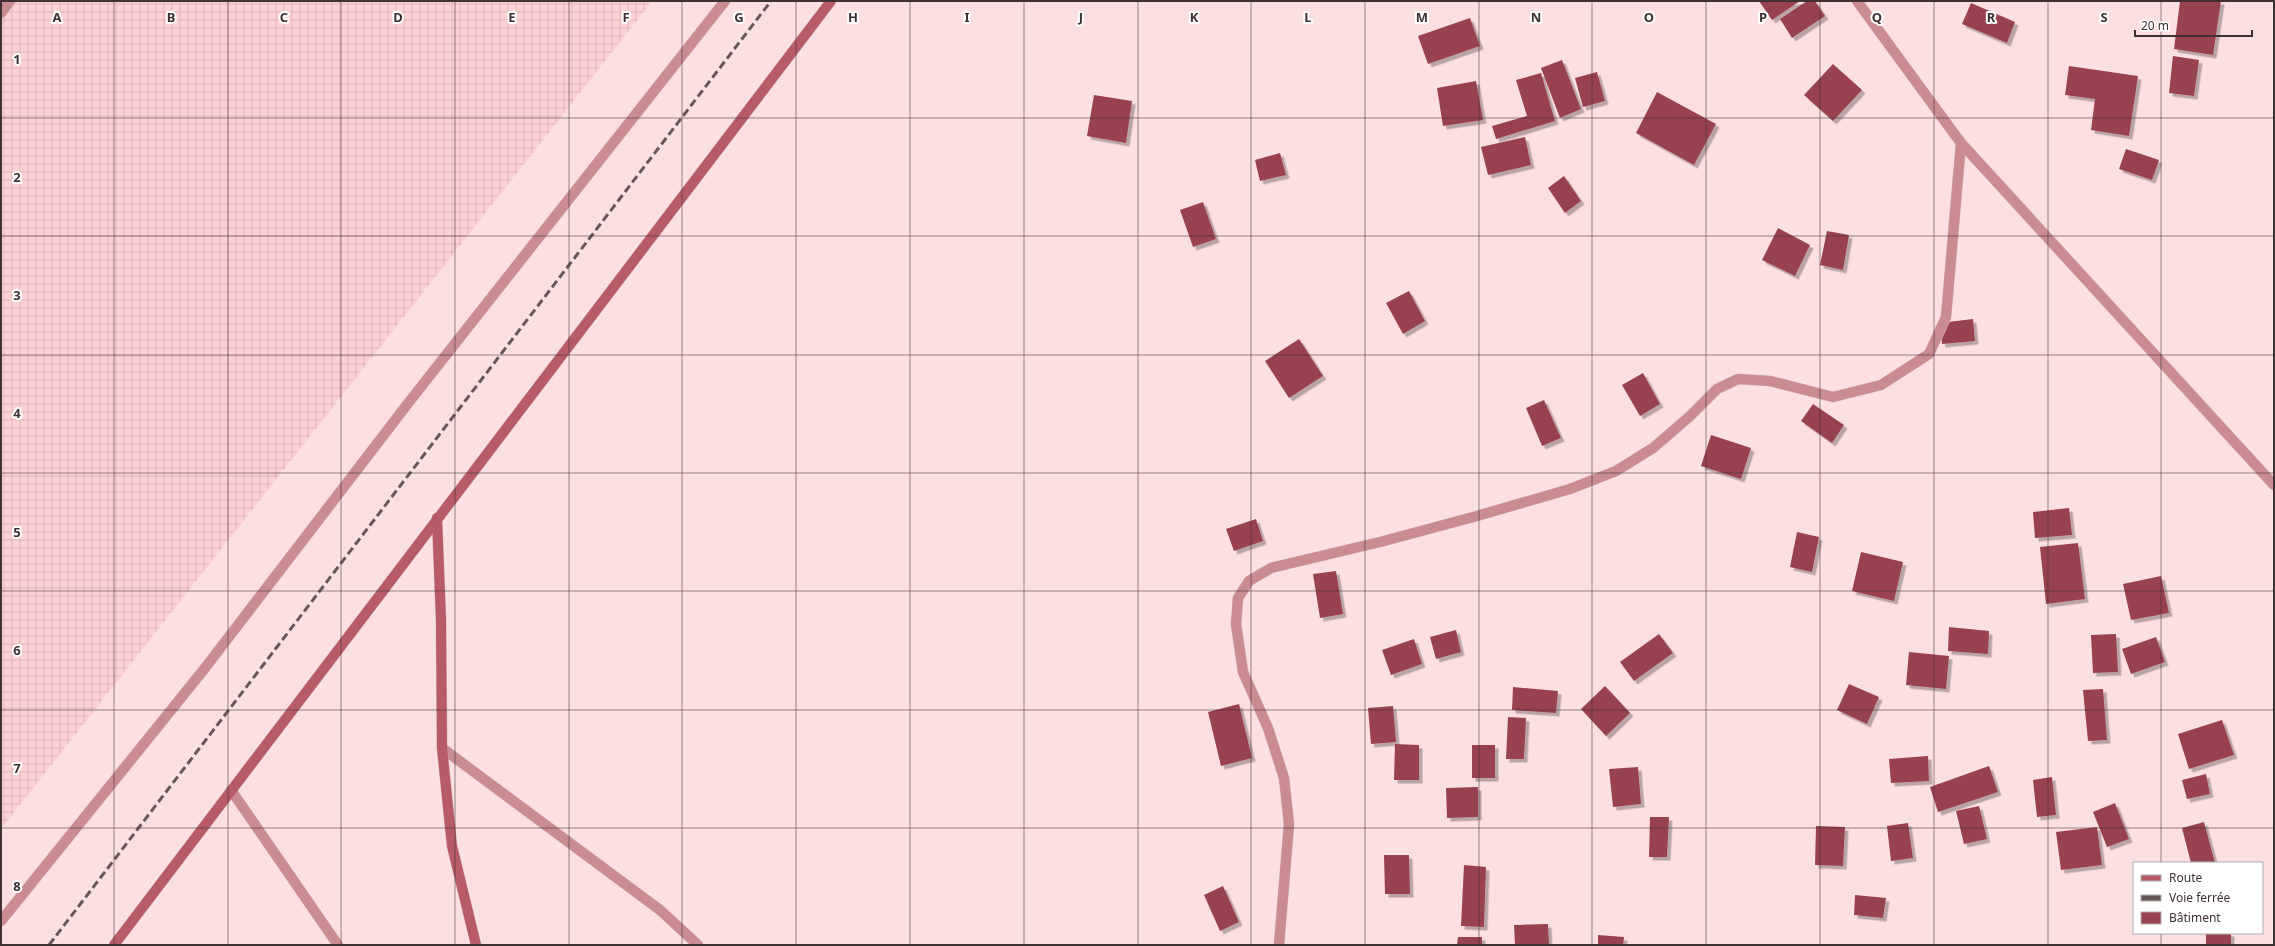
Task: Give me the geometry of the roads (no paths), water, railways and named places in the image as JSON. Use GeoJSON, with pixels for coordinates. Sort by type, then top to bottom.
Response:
{"type":"FeatureCollection","features":[{"type":"Feature","properties":{"kind":"street"},"geometry":{"type":"LineString","coordinates":[[1,13],[10,1]]}},
{"type":"Feature","properties":{"kind":"street"},"geometry":{"type":"LineString","coordinates":[[1,921],[204,668],[409,402],[725,1]]}},
{"type":"Feature","properties":{"kind":"street"},"geometry":{"type":"LineString","coordinates":[[114,945],[830,1]]}},
{"type":"Feature","properties":{"kind":"street"},"geometry":{"type":"LineString","coordinates":[[1858,1],[1961,143],[2274,485]]}},
{"type":"Feature","properties":{"kind":"street"},"geometry":{"type":"LineString","coordinates":[[1279,945],[1289,824],[1284,778],[1268,728],[1243,672],[1236,624],[1238,598],[1249,581],[1271,568],[1380,542],[1477,516],[1570,489],[1616,471],[1653,448],[1689,418],[1717,389],[1738,379],[1770,381],[1833,397],[1881,385],[1929,354],[1946,317],[1961,143]]}},
{"type":"Feature","properties":{"kind":"street"},"geometry":{"type":"LineString","coordinates":[[438,518],[442,628],[442,748],[452,846],[476,945]]}},
{"type":"Feature","properties":{"kind":"street"},"geometry":{"type":"LineString","coordinates":[[442,748],[660,910],[698,945]]}},
{"type":"Feature","properties":{"kind":"street"},"geometry":{"type":"LineString","coordinates":[[231,790],[338,945]]}},
{"type":"Feature","properties":{"kind":"railway"},"geometry":{"type":"LineString","coordinates":[[49,945],[771,1]]}}]}
